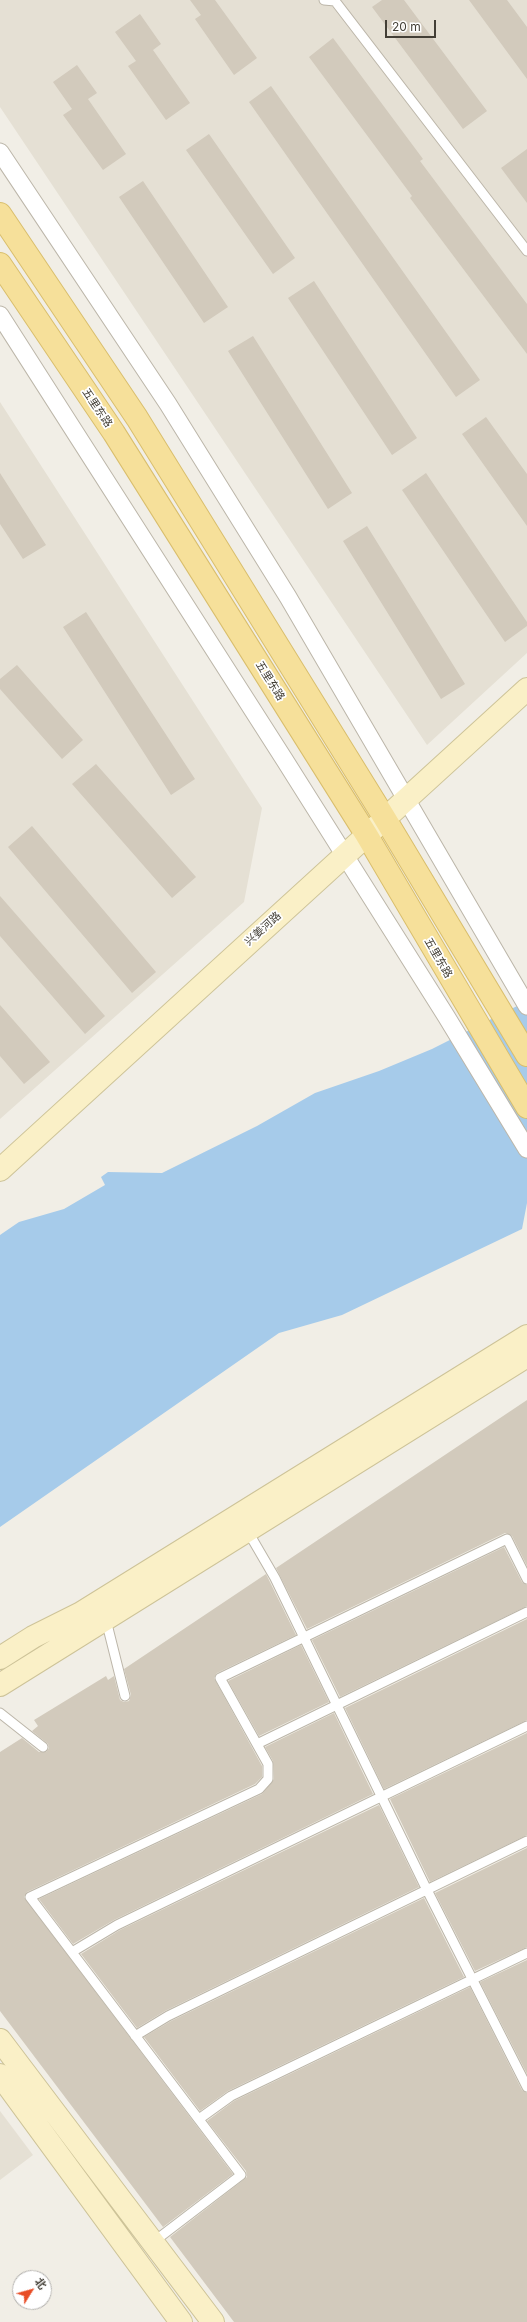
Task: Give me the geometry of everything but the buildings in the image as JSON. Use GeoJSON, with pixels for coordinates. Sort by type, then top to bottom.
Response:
{"type":"FeatureCollection","features":[{"type":"Feature","properties":{"kind":"main road"},"geometry":{"type":"LineString","coordinates":[[0,214],[137,418],[384,817],[527,1055]]}},
{"type":"Feature","properties":{"kind":"main road","name":"五里东路"},"geometry":{"type":"LineString","coordinates":[[0,264],[114,433],[366,834],[527,1107]]}},
{"type":"Feature","properties":{"kind":"street"},"geometry":{"type":"LineString","coordinates":[[0,152],[168,404],[288,597],[527,1006]]}},
{"type":"Feature","properties":{"kind":"street"},"geometry":{"type":"LineString","coordinates":[[0,315],[446,1016],[527,1148]]}},
{"type":"Feature","properties":{"kind":"street","name":"兴姜河路"},"geometry":{"type":"LineString","coordinates":[[0,1170],[384,817],[527,688]]}},
{"type":"Feature","properties":{"kind":"street"},"geometry":{"type":"LineString","coordinates":[[0,1685],[106,1620],[244,1523],[527,1336]]}},
{"type":"Feature","properties":{"kind":"street"},"geometry":{"type":"LineString","coordinates":[[0,1658],[33,1637],[80,1613],[244,1523],[527,1356]]}},
{"type":"Feature","properties":{"kind":"street"},"geometry":{"type":"LineString","coordinates":[[0,2040],[212,2322]]}},
{"type":"Feature","properties":{"kind":"street"},"geometry":{"type":"LineString","coordinates":[[0,2075],[181,2322]]}},
{"type":"Feature","properties":{"kind":"lane"},"geometry":{"type":"LineString","coordinates":[[324,0],[336,1],[527,251]]}},
{"type":"Feature","properties":{"kind":"lane"},"geometry":{"type":"LineString","coordinates":[[244,1523],[275,1578],[426,1888],[527,2088]]}},
{"type":"Feature","properties":{"kind":"lane"},"geometry":{"type":"LineString","coordinates":[[152,2243],[241,2175],[30,1897],[259,1789],[268,1779],[268,1764],[220,1678],[507,1539],[527,1579]]}},
{"type":"Feature","properties":{"kind":"lane"},"geometry":{"type":"LineString","coordinates":[[257,1744],[527,1612]]}},
{"type":"Feature","properties":{"kind":"lane"},"geometry":{"type":"LineString","coordinates":[[106,1620],[125,1696]]}},
{"type":"Feature","properties":{"kind":"lane"},"geometry":{"type":"LineString","coordinates":[[0,1713],[43,1747]]}},
{"type":"Feature","properties":{"kind":"lane"},"geometry":{"type":"LineString","coordinates":[[72,1952],[117,1925],[527,1726]]}},
{"type":"Feature","properties":{"kind":"lane"},"geometry":{"type":"LineString","coordinates":[[136,2036],[168,2016],[426,1888],[527,1841]]}},
{"type":"Feature","properties":{"kind":"lane"},"geometry":{"type":"LineString","coordinates":[[199,2119],[230,2096],[527,1953]]}},
{"type":"Feature","properties":{"kind":"shaded area"},"geometry":{"type":"Polygon","coordinates":[[[0,0],[527,0],[527,653],[427,745],[0,107],[0,0]]]}},
{"type":"Feature","properties":{"kind":"shaded area"},"geometry":{"type":"Polygon","coordinates":[[[0,402],[262,808],[244,902],[0,1119],[0,402]]]}},
{"type":"Feature","properties":{"kind":"shaded area"},"geometry":{"type":"Polygon","coordinates":[[[0,2111],[33,2155],[0,2180],[0,2111]]]}},
{"type":"Feature","properties":{"kind":"water"},"geometry":{"type":"Polygon","coordinates":[[[527,1001],[527,1203],[522,1229],[342,1315],[279,1333],[0,1527],[0,1235],[19,1222],[64,1209],[105,1185],[101,1177],[108,1172],[162,1173],[257,1126],[315,1093],[379,1071],[432,1049],[527,1001]]]}}]}
